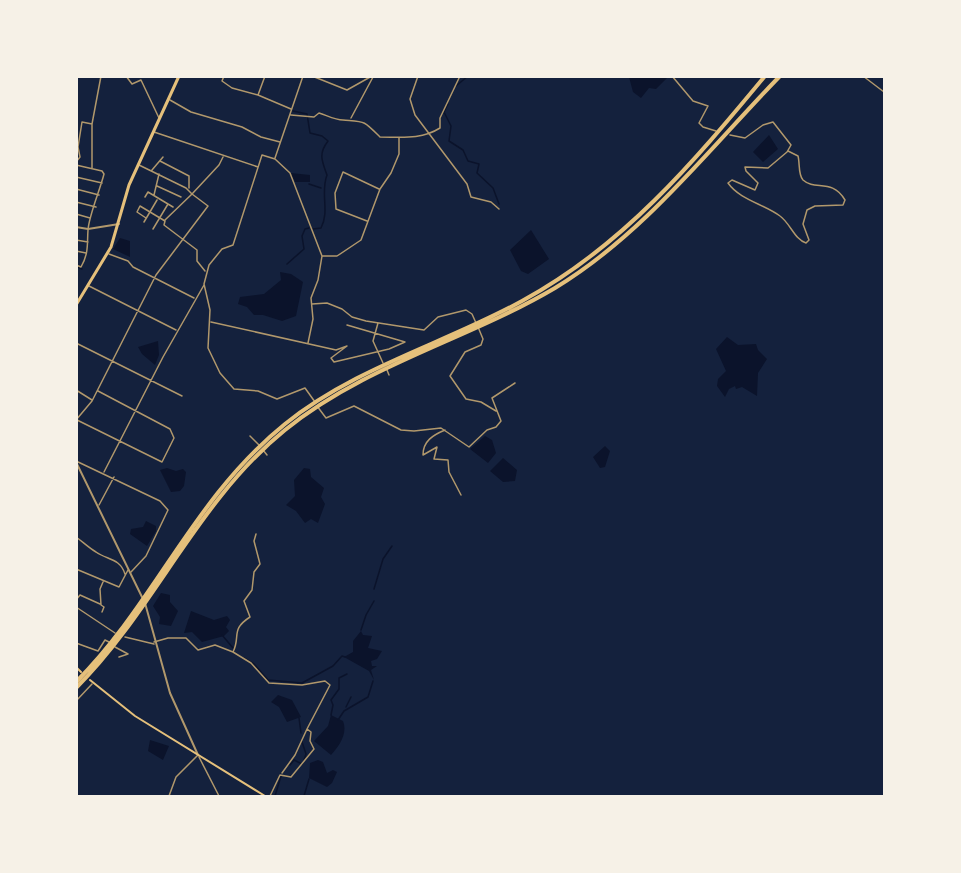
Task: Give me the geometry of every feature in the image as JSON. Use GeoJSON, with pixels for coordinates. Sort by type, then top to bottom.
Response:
{"type":"FeatureCollection","features":[{"type":"Feature","properties":{"kind":"highway"},"geometry":{"type":"LineString","coordinates":[[76,688],[111,650],[203,514],[255,450],[317,401],[365,374],[522,302],[600,251],[675,182],[765,76]]}},
{"type":"Feature","properties":{"kind":"highway"},"geometry":{"type":"LineString","coordinates":[[203,514],[258,453],[320,404],[366,378],[524,305],[603,255],[662,202],[780,76]]}},
{"type":"Feature","properties":{"kind":"highway"},"geometry":{"type":"LineString","coordinates":[[76,682],[102,654],[140,605]]}},
{"type":"Feature","properties":{"kind":"main road"},"geometry":{"type":"LineString","coordinates":[[76,305],[108,253],[119,224],[127,192],[179,76]]}},
{"type":"Feature","properties":{"kind":"main road"},"geometry":{"type":"LineString","coordinates":[[77,668],[81,672]]}},
{"type":"Feature","properties":{"kind":"main road"},"geometry":{"type":"LineString","coordinates":[[90,680],[135,716],[265,796]]}},
{"type":"Feature","properties":{"kind":"street"},"geometry":{"type":"LineString","coordinates":[[92,168],[92,124],[101,76]]}},
{"type":"Feature","properties":{"kind":"street"},"geometry":{"type":"LineString","coordinates":[[126,76],[132,84],[141,80],[160,119]]}},
{"type":"Feature","properties":{"kind":"street"},"geometry":{"type":"LineString","coordinates":[[224,76],[222,81],[232,88],[258,95],[292,110]]}},
{"type":"Feature","properties":{"kind":"street"},"geometry":{"type":"LineString","coordinates":[[258,95],[265,76]]}},
{"type":"Feature","properties":{"kind":"street"},"geometry":{"type":"LineString","coordinates":[[275,159],[303,76]]}},
{"type":"Feature","properties":{"kind":"street"},"geometry":{"type":"LineString","coordinates":[[312,76],[347,90],[373,76]]}},
{"type":"Feature","properties":{"kind":"street"},"geometry":{"type":"LineString","coordinates":[[351,119],[373,76]]}},
{"type":"Feature","properties":{"kind":"street"},"geometry":{"type":"LineString","coordinates":[[418,76],[410,99],[415,115],[466,184],[471,197],[491,202],[498,209]]}},
{"type":"Feature","properties":{"kind":"street"},"geometry":{"type":"LineString","coordinates":[[291,115],[314,117],[319,113],[342,120],[351,119],[370,124],[380,137],[411,139],[429,135],[440,128],[440,118],[460,76]]}},
{"type":"Feature","properties":{"kind":"street"},"geometry":{"type":"LineString","coordinates":[[863,76],[885,92]]}},
{"type":"Feature","properties":{"kind":"street"},"geometry":{"type":"LineString","coordinates":[[672,77],[693,101],[708,106],[699,123],[703,127],[716,131]]}},
{"type":"Feature","properties":{"kind":"street"},"geometry":{"type":"LineString","coordinates":[[168,100],[191,112],[242,126],[261,137],[280,142]]}},
{"type":"Feature","properties":{"kind":"street"},"geometry":{"type":"LineString","coordinates":[[76,265],[81,267],[87,253],[88,229],[102,183],[102,171],[76,163],[80,157],[78,147],[82,122],[92,124]]}},
{"type":"Feature","properties":{"kind":"street"},"geometry":{"type":"LineString","coordinates":[[730,135],[745,138],[763,125],[773,122],[790,142],[788,152],[768,168],[746,167],[746,171],[759,183],[755,190],[732,180],[728,183],[739,193],[779,215],[800,240],[806,243],[809,240],[803,224],[807,210],[815,206],[843,205],[845,200],[830,186],[806,181],[801,177],[798,156],[788,152]]}},
{"type":"Feature","properties":{"kind":"street"},"geometry":{"type":"LineString","coordinates":[[154,132],[259,167]]}},
{"type":"Feature","properties":{"kind":"street"},"geometry":{"type":"LineString","coordinates":[[322,256],[337,256],[357,244],[380,189],[391,173],[399,153],[399,137]]}},
{"type":"Feature","properties":{"kind":"street"},"geometry":{"type":"LineString","coordinates":[[308,344],[313,320],[311,298],[318,280],[322,256],[290,173],[275,159],[262,155],[233,245],[222,249],[205,272],[204,284],[210,322],[208,348],[220,372],[234,389],[258,391],[277,399],[285,398],[300,388],[305,388],[323,415],[328,418],[347,407],[357,406],[401,430],[414,431],[437,426],[469,447],[487,430],[499,425],[501,421],[492,402],[494,394],[503,393],[515,382]]}},
{"type":"Feature","properties":{"kind":"street"},"geometry":{"type":"LineString","coordinates":[[152,170],[163,157]]}},
{"type":"Feature","properties":{"kind":"street"},"geometry":{"type":"LineString","coordinates":[[165,221],[224,157]]}},
{"type":"Feature","properties":{"kind":"street"},"geometry":{"type":"LineString","coordinates":[[97,391],[170,429],[174,436],[173,441],[162,462],[77,420],[92,401],[111,359],[154,277],[208,206],[192,194],[189,189],[189,176],[160,161]]}},
{"type":"Feature","properties":{"kind":"street"},"geometry":{"type":"LineString","coordinates":[[139,165],[189,189]]}},
{"type":"Feature","properties":{"kind":"street"},"geometry":{"type":"LineString","coordinates":[[368,221],[336,209],[335,193],[343,172],[380,189]]}},
{"type":"Feature","properties":{"kind":"street"},"geometry":{"type":"LineString","coordinates":[[154,195],[159,174]]}},
{"type":"Feature","properties":{"kind":"street"},"geometry":{"type":"LineString","coordinates":[[76,177],[102,183]]}},
{"type":"Feature","properties":{"kind":"street"},"geometry":{"type":"LineString","coordinates":[[157,186],[181,197]]}},
{"type":"Feature","properties":{"kind":"street"},"geometry":{"type":"LineString","coordinates":[[76,189],[99,195]]}},
{"type":"Feature","properties":{"kind":"street"},"geometry":{"type":"LineString","coordinates":[[145,197],[148,192],[173,207]]}},
{"type":"Feature","properties":{"kind":"street"},"geometry":{"type":"LineString","coordinates":[[144,222],[158,198]]}},
{"type":"Feature","properties":{"kind":"street"},"geometry":{"type":"LineString","coordinates":[[76,202],[96,207]]}},
{"type":"Feature","properties":{"kind":"street"},"geometry":{"type":"LineString","coordinates":[[153,229],[168,204]]}},
{"type":"Feature","properties":{"kind":"street"},"geometry":{"type":"LineString","coordinates":[[146,218],[137,212],[140,206],[165,221]]}},
{"type":"Feature","properties":{"kind":"street"},"geometry":{"type":"LineString","coordinates":[[76,214],[92,218]]}},
{"type":"Feature","properties":{"kind":"street"},"geometry":{"type":"LineString","coordinates":[[165,221],[164,225],[197,250],[197,261],[205,272]]}},
{"type":"Feature","properties":{"kind":"street"},"geometry":{"type":"LineString","coordinates":[[76,227],[88,229],[119,224]]}},
{"type":"Feature","properties":{"kind":"street"},"geometry":{"type":"LineString","coordinates":[[76,240],[89,243]]}},
{"type":"Feature","properties":{"kind":"street"},"geometry":{"type":"LineString","coordinates":[[76,250],[87,253]]}},
{"type":"Feature","properties":{"kind":"street"},"geometry":{"type":"LineString","coordinates":[[108,253],[127,260],[133,267],[195,299]]}},
{"type":"Feature","properties":{"kind":"street"},"geometry":{"type":"LineString","coordinates":[[104,472],[151,379],[204,284]]}},
{"type":"Feature","properties":{"kind":"street"},"geometry":{"type":"LineString","coordinates":[[88,285],[177,331]]}},
{"type":"Feature","properties":{"kind":"street"},"geometry":{"type":"LineString","coordinates":[[312,304],[327,303],[342,309],[352,317],[424,330],[438,317],[466,310],[472,314],[483,339],[482,345],[462,355],[450,376],[466,399],[481,402],[497,411]]}},
{"type":"Feature","properties":{"kind":"street"},"geometry":{"type":"LineString","coordinates":[[210,322],[336,350],[347,346],[331,358],[334,362],[405,342],[347,326]]}},
{"type":"Feature","properties":{"kind":"street"},"geometry":{"type":"LineString","coordinates":[[379,323],[373,340],[383,363]]}},
{"type":"Feature","properties":{"kind":"street"},"geometry":{"type":"LineString","coordinates":[[76,343],[182,396]]}},
{"type":"Feature","properties":{"kind":"street"},"geometry":{"type":"LineString","coordinates":[[387,370],[389,375]]}},
{"type":"Feature","properties":{"kind":"street"},"geometry":{"type":"LineString","coordinates":[[76,390],[88,395],[92,401]]}},
{"type":"Feature","properties":{"kind":"street"},"geometry":{"type":"LineString","coordinates":[[446,430],[430,438],[424,445],[423,455],[437,447],[434,459],[448,460],[448,472],[461,495]]}},
{"type":"Feature","properties":{"kind":"street"},"geometry":{"type":"LineString","coordinates":[[250,436],[267,455]]}},
{"type":"Feature","properties":{"kind":"street"},"geometry":{"type":"LineString","coordinates":[[76,462],[114,477],[160,501],[168,510],[146,556],[130,573]]}},
{"type":"Feature","properties":{"kind":"street"},"geometry":{"type":"LineString","coordinates":[[76,462],[149,611],[154,643],[170,693],[192,744],[219,796]]}},
{"type":"Feature","properties":{"kind":"street"},"geometry":{"type":"LineString","coordinates":[[98,506],[114,477]]}},
{"type":"Feature","properties":{"kind":"street"},"geometry":{"type":"LineString","coordinates":[[233,652],[241,623],[250,617],[244,601],[252,590],[254,572],[260,564],[254,541],[256,534]]}},
{"type":"Feature","properties":{"kind":"street"},"geometry":{"type":"LineString","coordinates":[[76,537],[97,553],[121,563],[125,574]]}},
{"type":"Feature","properties":{"kind":"street"},"geometry":{"type":"LineString","coordinates":[[76,569],[119,587],[129,569]]}},
{"type":"Feature","properties":{"kind":"street"},"geometry":{"type":"LineString","coordinates":[[102,612],[104,607],[101,605],[100,589],[104,581]]}},
{"type":"Feature","properties":{"kind":"street"},"geometry":{"type":"LineString","coordinates":[[76,600],[80,595],[101,605]]}},
{"type":"Feature","properties":{"kind":"street"},"geometry":{"type":"LineString","coordinates":[[76,607],[115,633]]}},
{"type":"Feature","properties":{"kind":"street"},"geometry":{"type":"LineString","coordinates":[[125,637],[154,643],[168,638],[178,640],[184,638],[191,640],[198,650],[215,645],[251,663],[269,682],[302,685],[329,682],[327,693],[295,755],[270,796]]}},
{"type":"Feature","properties":{"kind":"street"},"geometry":{"type":"LineString","coordinates":[[76,643],[98,651],[106,640],[129,656],[119,657]]}},
{"type":"Feature","properties":{"kind":"street"},"geometry":{"type":"LineString","coordinates":[[76,701],[93,683]]}},
{"type":"Feature","properties":{"kind":"street"},"geometry":{"type":"LineString","coordinates":[[282,774],[291,777],[314,749],[310,741],[311,732],[307,729]]}},
{"type":"Feature","properties":{"kind":"street"},"geometry":{"type":"LineString","coordinates":[[187,748],[192,744]]}},
{"type":"Feature","properties":{"kind":"street"},"geometry":{"type":"LineString","coordinates":[[169,796],[176,777],[199,756]]}},
{"type":"Feature","properties":{"kind":"water"},"geometry":{"type":"Polygon","coordinates":[[[629,76],[668,77],[656,89],[649,88],[641,98],[633,92],[629,76]]]}},
{"type":"Feature","properties":{"kind":"water"},"geometry":{"type":"Polygon","coordinates":[[[769,135],[778,149],[763,162],[753,152],[769,135]]]}},
{"type":"Feature","properties":{"kind":"water"},"geometry":{"type":"Polygon","coordinates":[[[291,173],[310,175],[310,182],[295,182],[291,173]]]}},
{"type":"Feature","properties":{"kind":"water"},"geometry":{"type":"Polygon","coordinates":[[[531,230],[549,259],[528,274],[521,271],[510,250],[531,230]]]}},
{"type":"Feature","properties":{"kind":"water"},"geometry":{"type":"Polygon","coordinates":[[[120,238],[130,241],[130,257],[113,249],[120,238]]]}},
{"type":"Feature","properties":{"kind":"water"},"geometry":{"type":"Polygon","coordinates":[[[280,272],[291,274],[303,282],[296,316],[282,321],[263,315],[254,315],[247,307],[238,304],[240,297],[264,294],[281,280],[280,272]]]}},
{"type":"Feature","properties":{"kind":"water"},"geometry":{"type":"Polygon","coordinates":[[[727,337],[738,345],[756,344],[758,350],[767,359],[758,373],[757,396],[742,387],[736,389],[735,386],[729,389],[725,397],[717,386],[718,379],[726,371],[716,349],[727,337]]]}},
{"type":"Feature","properties":{"kind":"water"},"geometry":{"type":"Polygon","coordinates":[[[158,341],[159,355],[155,365],[142,354],[138,347],[158,341]]]}},
{"type":"Feature","properties":{"kind":"water"},"geometry":{"type":"Polygon","coordinates":[[[485,436],[492,440],[496,453],[488,463],[470,449],[485,436]]]}},
{"type":"Feature","properties":{"kind":"water"},"geometry":{"type":"Polygon","coordinates":[[[605,446],[610,451],[605,467],[600,468],[593,457],[605,446]]]}},
{"type":"Feature","properties":{"kind":"water"},"geometry":{"type":"Polygon","coordinates":[[[503,458],[517,470],[515,481],[503,482],[490,471],[503,458]]]}},
{"type":"Feature","properties":{"kind":"water"},"geometry":{"type":"Polygon","coordinates":[[[167,468],[176,471],[183,469],[186,472],[184,486],[180,491],[171,492],[160,470],[167,468]]]}},
{"type":"Feature","properties":{"kind":"water"},"geometry":{"type":"Polygon","coordinates":[[[304,468],[310,469],[311,477],[324,488],[321,497],[325,504],[318,523],[311,519],[305,523],[296,511],[286,505],[295,496],[294,480],[304,468]]]}},
{"type":"Feature","properties":{"kind":"water"},"geometry":{"type":"Polygon","coordinates":[[[146,521],[156,526],[156,531],[147,546],[130,534],[131,529],[143,527],[146,521]]]}},
{"type":"Feature","properties":{"kind":"water"},"geometry":{"type":"Polygon","coordinates":[[[161,593],[170,595],[170,602],[178,611],[171,626],[159,624],[160,617],[153,606],[161,593]]]}},
{"type":"Feature","properties":{"kind":"water"},"geometry":{"type":"Polygon","coordinates":[[[191,611],[214,620],[227,616],[230,620],[226,627],[229,631],[224,636],[202,642],[192,632],[184,633],[191,611]]]}},
{"type":"Feature","properties":{"kind":"water"},"geometry":{"type":"Polygon","coordinates":[[[361,631],[363,635],[372,636],[368,648],[382,651],[377,659],[371,661],[372,666],[377,666],[371,670],[374,680],[369,671],[344,657],[353,652],[353,641],[361,631]]]}},
{"type":"Feature","properties":{"kind":"water"},"geometry":{"type":"Polygon","coordinates":[[[278,695],[292,700],[301,717],[287,722],[279,707],[271,702],[278,695]]]}},
{"type":"Feature","properties":{"kind":"water"},"geometry":{"type":"Polygon","coordinates":[[[331,715],[343,721],[344,735],[331,755],[314,741],[328,726],[331,715]]]}},
{"type":"Feature","properties":{"kind":"water"},"geometry":{"type":"Polygon","coordinates":[[[150,740],[169,746],[163,760],[148,751],[150,740]]]}},
{"type":"Feature","properties":{"kind":"water"},"geometry":{"type":"Polygon","coordinates":[[[318,760],[323,762],[327,773],[333,770],[337,772],[332,783],[327,787],[309,778],[310,763],[318,760]]]}},
{"type":"Feature","properties":{"kind":"waterway"},"geometry":{"type":"LineString","coordinates":[[456,86],[468,76]]}},
{"type":"Feature","properties":{"kind":"waterway"},"geometry":{"type":"LineString","coordinates":[[448,104],[444,112],[451,126],[449,141],[463,150],[468,161],[479,164],[477,173],[493,188],[499,204]]}},
{"type":"Feature","properties":{"kind":"waterway"},"geometry":{"type":"LineString","coordinates":[[293,111],[307,114],[310,133],[322,136],[328,141],[322,154],[322,162],[327,175],[324,188],[324,222],[321,228],[313,229]]}},
{"type":"Feature","properties":{"kind":"waterway"},"geometry":{"type":"LineString","coordinates":[[309,184],[321,188]]}},
{"type":"Feature","properties":{"kind":"waterway"},"geometry":{"type":"LineString","coordinates":[[287,264],[304,249],[302,236],[305,229],[309,228]]}},
{"type":"Feature","properties":{"kind":"waterway"},"geometry":{"type":"LineString","coordinates":[[76,266],[82,269]]}},
{"type":"Feature","properties":{"kind":"waterway"},"geometry":{"type":"LineString","coordinates":[[374,589],[383,559],[392,546]]}},
{"type":"Feature","properties":{"kind":"waterway"},"geometry":{"type":"LineString","coordinates":[[361,630],[374,601]]}},
{"type":"Feature","properties":{"kind":"waterway"},"geometry":{"type":"LineString","coordinates":[[222,635],[233,648]]}},
{"type":"Feature","properties":{"kind":"waterway"},"geometry":{"type":"LineString","coordinates":[[244,658],[254,664],[268,680],[302,683],[333,666],[342,656],[345,657]]}},
{"type":"Feature","properties":{"kind":"waterway"},"geometry":{"type":"LineString","coordinates":[[333,705],[331,700],[339,689],[339,678],[347,674]]}},
{"type":"Feature","properties":{"kind":"waterway"},"geometry":{"type":"LineString","coordinates":[[344,711],[368,697],[373,681]]}},
{"type":"Feature","properties":{"kind":"waterway"},"geometry":{"type":"LineString","coordinates":[[346,707],[351,697]]}},
{"type":"Feature","properties":{"kind":"waterway"},"geometry":{"type":"LineString","coordinates":[[331,715],[333,705]]}},
{"type":"Feature","properties":{"kind":"waterway"},"geometry":{"type":"LineString","coordinates":[[338,720],[344,711]]}},
{"type":"Feature","properties":{"kind":"waterway"},"geometry":{"type":"LineString","coordinates":[[299,718],[301,733]]}},
{"type":"Feature","properties":{"kind":"waterway"},"geometry":{"type":"LineString","coordinates":[[302,742],[306,754],[304,760]]}},
{"type":"Feature","properties":{"kind":"waterway"},"geometry":{"type":"LineString","coordinates":[[290,765],[294,760],[302,764]]}},
{"type":"Feature","properties":{"kind":"waterway"},"geometry":{"type":"LineString","coordinates":[[275,796],[281,776]]}},
{"type":"Feature","properties":{"kind":"waterway"},"geometry":{"type":"LineString","coordinates":[[304,796],[309,779]]}}]}
